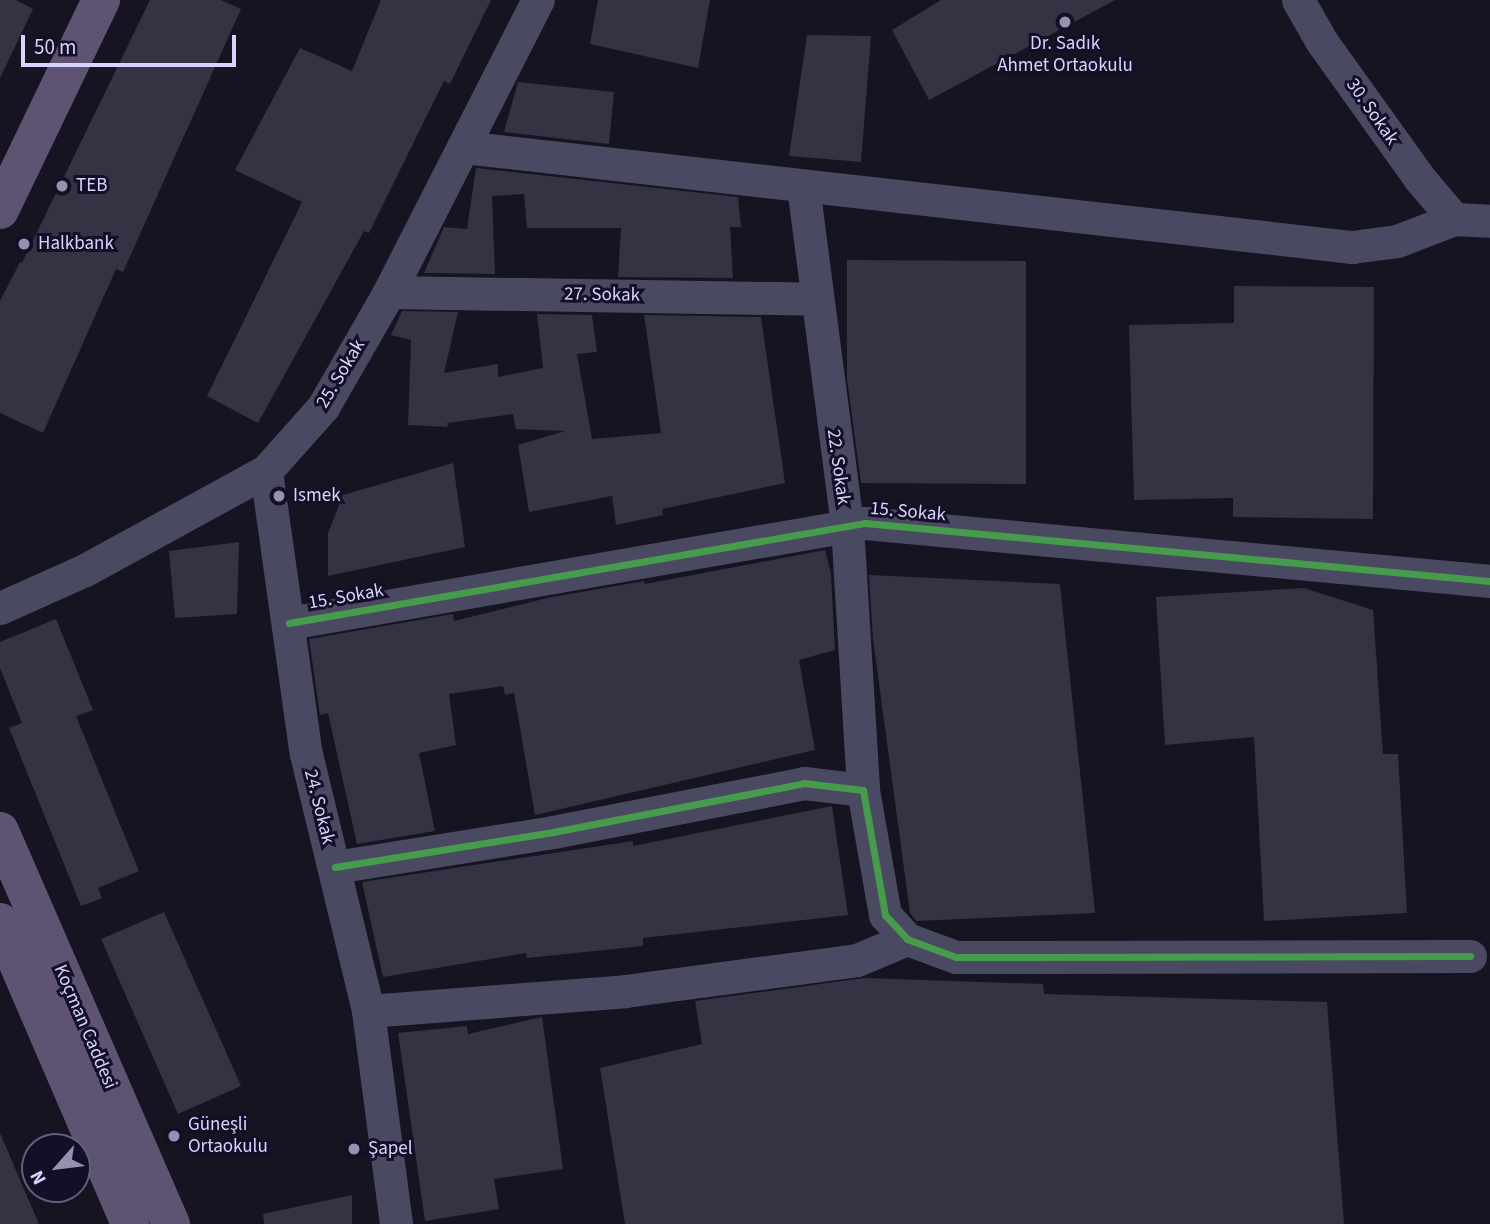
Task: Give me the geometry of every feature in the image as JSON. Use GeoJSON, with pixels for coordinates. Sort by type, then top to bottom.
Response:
{"type":"FeatureCollection","features":[{"type":"Feature","properties":{"kind":"main road"},"geometry":{"type":"LineString","coordinates":[[0,210],[102,0]]}},
{"type":"Feature","properties":{"kind":"main road","name":"Koçman Caddesi"},"geometry":{"type":"LineString","coordinates":[[0,831],[171,1224]]}},
{"type":"Feature","properties":{"kind":"main road"},"geometry":{"type":"LineString","coordinates":[[0,922],[130,1224]]}},
{"type":"Feature","properties":{"kind":"street","name":"25. Sokak"},"geometry":{"type":"LineString","coordinates":[[0,608],[85,570],[266,471],[323,407],[389,292],[538,0]]}},
{"type":"Feature","properties":{"kind":"street","name":"30. Sokak"},"geometry":{"type":"LineString","coordinates":[[1298,0],[1322,42],[1412,168],[1454,219]]}},
{"type":"Feature","properties":{"kind":"street"},"geometry":{"type":"LineString","coordinates":[[463,147],[1352,247],[1397,241],[1454,219],[1490,221]]}},
{"type":"Feature","properties":{"kind":"street","name":"22. Sokak"},"geometry":{"type":"LineString","coordinates":[[803,186],[815,299],[846,526],[863,790],[886,915],[907,939]]}},
{"type":"Feature","properties":{"kind":"street","name":"27. Sokak"},"geometry":{"type":"LineString","coordinates":[[389,292],[815,299]]}},
{"type":"Feature","properties":{"kind":"street","name":"24. Sokak"},"geometry":{"type":"LineString","coordinates":[[266,471],[306,754],[368,1011],[396,1224]]}},
{"type":"Feature","properties":{"kind":"street","name":"15. Sokak"},"geometry":{"type":"LineString","coordinates":[[289,623],[865,523],[1490,581]]}},
{"type":"Feature","properties":{"kind":"street"},"geometry":{"type":"LineString","coordinates":[[335,867],[553,832],[804,783],[863,790]]}},
{"type":"Feature","properties":{"kind":"street"},"geometry":{"type":"LineString","coordinates":[[368,1011],[625,992],[858,960],[907,939],[956,957],[1471,956]]}},
{"type":"Feature","properties":{"kind":"building"},"geometry":{"type":"Polygon","coordinates":[[[0,0],[16,0],[33,9],[0,78],[0,0]]]}},
{"type":"Feature","properties":{"kind":"building"},"geometry":{"type":"Polygon","coordinates":[[[150,0],[221,0],[241,9],[123,272],[116,269],[43,433],[0,413],[0,301],[20,262],[22,263],[150,0]]]}},
{"type":"Feature","properties":{"kind":"building"},"geometry":{"type":"Polygon","coordinates":[[[381,0],[491,0],[450,84],[444,81],[369,233],[364,231],[258,423],[207,396],[302,202],[235,170],[300,48],[352,71],[381,0]]]}},
{"type":"Feature","properties":{"kind":"building"},"geometry":{"type":"Polygon","coordinates":[[[598,0],[710,0],[698,68],[590,44],[598,0]]]}},
{"type":"Feature","properties":{"kind":"building"},"geometry":{"type":"Polygon","coordinates":[[[941,0],[1115,0],[929,100],[892,30],[941,0]]]}},
{"type":"Feature","properties":{"kind":"building"},"geometry":{"type":"Polygon","coordinates":[[[807,35],[871,36],[861,162],[789,156],[807,35]]]}},
{"type":"Feature","properties":{"kind":"building"},"geometry":{"type":"Polygon","coordinates":[[[518,82],[614,92],[609,144],[504,132],[518,82]]]}},
{"type":"Feature","properties":{"kind":"building"},"geometry":{"type":"Polygon","coordinates":[[[476,168],[738,197],[741,227],[730,227],[733,278],[618,277],[621,228],[527,228],[524,194],[492,196],[495,274],[424,273],[444,227],[467,229],[476,168]]]}},
{"type":"Feature","properties":{"kind":"building"},"geometry":{"type":"Polygon","coordinates":[[[847,260],[1026,261],[1026,484],[861,483],[847,379],[847,260]]]}},
{"type":"Feature","properties":{"kind":"building"},"geometry":{"type":"Polygon","coordinates":[[[1234,286],[1374,287],[1373,519],[1233,517],[1233,498],[1134,500],[1129,325],[1234,323],[1234,286]]]}},
{"type":"Feature","properties":{"kind":"building"},"geometry":{"type":"Polygon","coordinates":[[[402,311],[458,312],[444,373],[498,364],[498,377],[543,368],[537,314],[592,315],[597,352],[577,354],[592,439],[661,433],[644,315],[761,317],[785,483],[662,509],[663,515],[616,525],[612,496],[529,512],[518,445],[565,431],[516,429],[513,414],[447,423],[448,427],[408,425],[411,340],[391,335],[402,311]]]}},
{"type":"Feature","properties":{"kind":"building"},"geometry":{"type":"Polygon","coordinates":[[[453,463],[465,547],[328,576],[328,533],[343,495],[453,463]]]}},
{"type":"Feature","properties":{"kind":"building"},"geometry":{"type":"Polygon","coordinates":[[[239,542],[237,614],[175,618],[169,551],[239,542]]]}},
{"type":"Feature","properties":{"kind":"building"},"geometry":{"type":"Polygon","coordinates":[[[825,550],[831,574],[835,650],[799,660],[815,750],[535,815],[514,693],[505,695],[503,686],[449,694],[456,745],[419,753],[435,831],[357,844],[328,713],[320,715],[309,639],[453,614],[454,621],[547,598],[644,581],[645,584],[825,550]]]}},
{"type":"Feature","properties":{"kind":"building"},"geometry":{"type":"Polygon","coordinates":[[[869,575],[1060,584],[1095,913],[916,921],[910,913],[873,639],[869,575]]]}},
{"type":"Feature","properties":{"kind":"building"},"geometry":{"type":"Polygon","coordinates":[[[1304,588],[1373,610],[1383,754],[1398,754],[1407,913],[1264,921],[1254,737],[1165,745],[1156,597],[1304,588]]]}},
{"type":"Feature","properties":{"kind":"building"},"geometry":{"type":"Polygon","coordinates":[[[56,619],[93,710],[76,716],[139,871],[98,888],[102,898],[81,906],[9,728],[22,723],[0,668],[0,642],[56,619]]]}},
{"type":"Feature","properties":{"kind":"building"},"geometry":{"type":"Polygon","coordinates":[[[832,806],[848,915],[643,938],[643,946],[527,958],[526,953],[383,977],[362,882],[633,841],[633,846],[832,806]]]}},
{"type":"Feature","properties":{"kind":"building"},"geometry":{"type":"Polygon","coordinates":[[[164,912],[241,1086],[178,1114],[101,939],[164,912]]]}},
{"type":"Feature","properties":{"kind":"building"},"geometry":{"type":"Polygon","coordinates":[[[864,978],[1043,984],[1044,994],[1327,1002],[1344,1224],[625,1224],[600,1068],[702,1044],[695,1001],[864,978]]]}},
{"type":"Feature","properties":{"kind":"building"},"geometry":{"type":"Polygon","coordinates":[[[542,1017],[563,1169],[494,1179],[499,1209],[425,1221],[398,1033],[467,1026],[468,1034],[542,1017]]]}},
{"type":"Feature","properties":{"kind":"building"},"geometry":{"type":"Polygon","coordinates":[[[0,1133],[21,1182],[21,1203],[30,1203],[39,1224],[0,1224],[0,1133]]]}},
{"type":"Feature","properties":{"kind":"building"},"geometry":{"type":"Polygon","coordinates":[[[352,1195],[352,1224],[264,1224],[263,1214],[352,1195]]]}},
{"type":"Feature","properties":{"kind":"cycle path"},"geometry":{"type":"LineString","coordinates":[[289,623],[865,523],[1490,581]]}},
{"type":"Feature","properties":{"kind":"cycle path"},"geometry":{"type":"LineString","coordinates":[[335,867],[553,832],[804,783],[863,790],[885,915],[907,939],[956,957],[1470,956]]}},
{"type":"Feature","properties":{"kind":"place","name":"Dr. Sadık Ahmet Ortaokulu"},"geometry":{"type":"Point","coordinates":[1065,22]}},
{"type":"Feature","properties":{"kind":"place","name":"TEB"},"geometry":{"type":"Point","coordinates":[62,186]}},
{"type":"Feature","properties":{"kind":"place","name":"Halkbank"},"geometry":{"type":"Point","coordinates":[24,244]}},
{"type":"Feature","properties":{"kind":"place","name":"Ismek"},"geometry":{"type":"Point","coordinates":[279,496]}},
{"type":"Feature","properties":{"kind":"place","name":"Güneşli Ortaokulu"},"geometry":{"type":"Point","coordinates":[174,1136]}},
{"type":"Feature","properties":{"kind":"place","name":"Şapel"},"geometry":{"type":"Point","coordinates":[354,1149]}}]}
